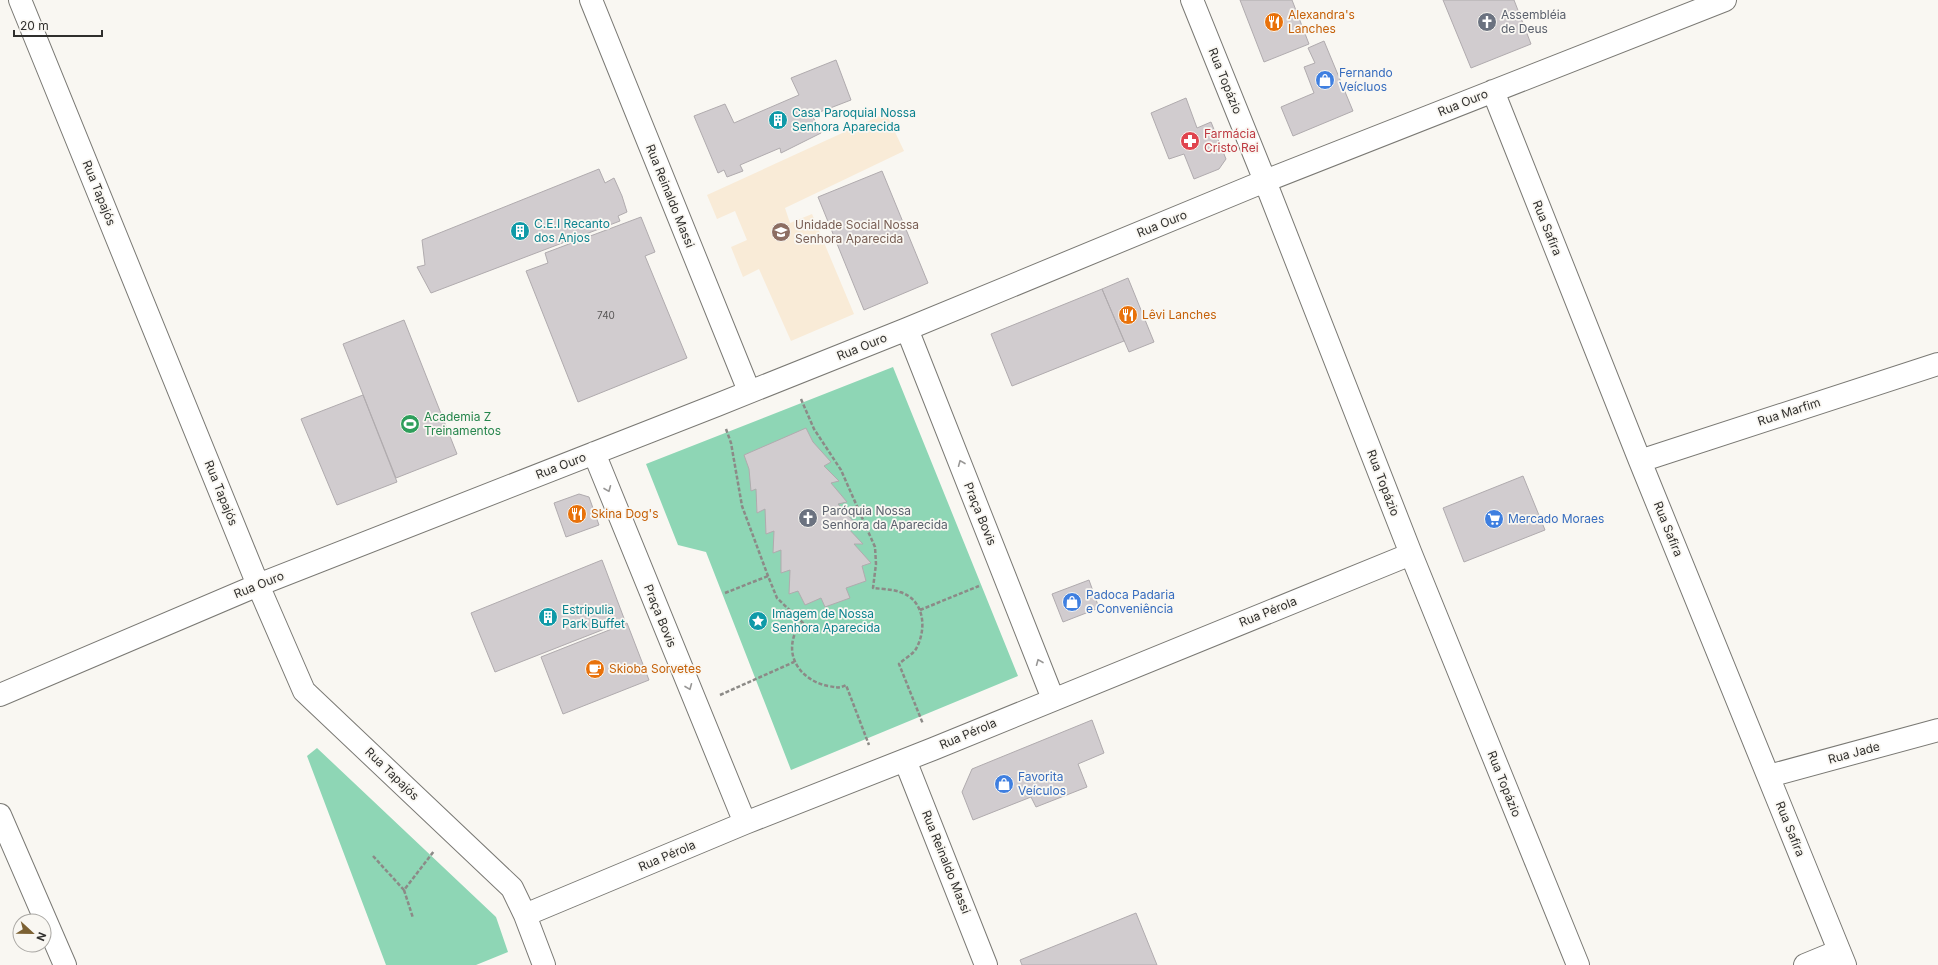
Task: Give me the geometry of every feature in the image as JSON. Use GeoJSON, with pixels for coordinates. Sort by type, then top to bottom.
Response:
{"type":"FeatureCollection","features":[{"type":"Feature","properties":{"kind":"street","name":"Rua Tapajós"},"geometry":{"type":"LineString","coordinates":[[20,0],[258,585],[304,691],[512,888],[525,915],[544,965]]}},
{"type":"Feature","properties":{"kind":"street","name":"Rua Reinaldo Massi"},"geometry":{"type":"LineString","coordinates":[[592,0],[749,391]]}},
{"type":"Feature","properties":{"kind":"street","name":"Rua Topázio"},"geometry":{"type":"LineString","coordinates":[[1192,0],[1265,181],[1411,554],[1578,965]]}},
{"type":"Feature","properties":{"kind":"street","name":"Rua Ouro"},"geometry":{"type":"LineString","coordinates":[[0,695],[258,585],[717,405],[907,329],[1265,181],[1725,0]]}},
{"type":"Feature","properties":{"kind":"street","name":"Rua Safira"},"geometry":{"type":"LineString","coordinates":[[1493,91],[1640,461],[1842,958]]}},
{"type":"Feature","properties":{"kind":"street","name":"Praça Bovis"},"geometry":{"type":"LineString","coordinates":[[907,329],[1053,699]]}},
{"type":"Feature","properties":{"kind":"street","name":"Rua Marfim"},"geometry":{"type":"LineString","coordinates":[[1640,461],[1938,364]]}},
{"type":"Feature","properties":{"kind":"street","name":"Praça Bovis"},"geometry":{"type":"LineString","coordinates":[[594,453],[745,823]]}},
{"type":"Feature","properties":{"kind":"street","name":"Rua Pérola"},"geometry":{"type":"LineString","coordinates":[[525,915],[745,823],[933,749],[1411,554]]}},
{"type":"Feature","properties":{"kind":"street","name":"Rua Jade"},"geometry":{"type":"LineString","coordinates":[[1769,776],[1938,730]]}},
{"type":"Feature","properties":{"kind":"street","name":"Rua Reinaldo Massi"},"geometry":{"type":"LineString","coordinates":[[905,760],[986,965]]}},
{"type":"Feature","properties":{"kind":"street"},"geometry":{"type":"LineString","coordinates":[[0,815],[65,965]]}},
{"type":"Feature","properties":{"kind":"street"},"geometry":{"type":"LineString","coordinates":[[1805,965],[1842,958]]}},
{"type":"Feature","properties":{"kind":"path"},"geometry":{"type":"LineString","coordinates":[[790,375],[814,429],[841,470],[875,548],[876,564],[872,588],[904,593],[915,602],[920,610],[923,618],[921,636],[915,651],[899,664],[933,749]]}},
{"type":"Feature","properties":{"kind":"path"},"geometry":{"type":"LineString","coordinates":[[717,405],[731,443],[742,506],[768,576],[778,598],[803,623],[794,635],[794,662],[806,678],[822,685],[840,688],[846,685],[879,770]]}},
{"type":"Feature","properties":{"kind":"path"},"geometry":{"type":"LineString","coordinates":[[725,593],[768,576]]}},
{"type":"Feature","properties":{"kind":"path"},"geometry":{"type":"LineString","coordinates":[[920,610],[1005,576]]}},
{"type":"Feature","properties":{"kind":"path"},"geometry":{"type":"LineString","coordinates":[[696,706],[794,662]]}},
{"type":"Feature","properties":{"kind":"path"},"geometry":{"type":"LineString","coordinates":[[404,890],[451,830]]}},
{"type":"Feature","properties":{"kind":"path"},"geometry":{"type":"LineString","coordinates":[[373,856],[404,890],[413,918]]}},
{"type":"Feature","properties":{"kind":"shaded area","name":"Unidade Social Nossa Senhora Aparecida"},"geometry":{"type":"Polygon","coordinates":[[[886,113],[904,151],[785,208],[790,223],[812,214],[854,314],[791,341],[759,269],[743,277],[731,247],[747,240],[735,211],[717,219],[707,195],[886,113]]]}},
{"type":"Feature","properties":{"kind":"green space"},"geometry":{"type":"Polygon","coordinates":[[[893,367],[1018,676],[791,770],[706,552],[678,545],[646,464],[893,367]]]}},
{"type":"Feature","properties":{"kind":"green space"},"geometry":{"type":"Polygon","coordinates":[[[317,748],[496,917],[508,952],[476,965],[386,965],[307,756],[317,748]]]}},
{"type":"Feature","properties":{"kind":"building","name":"Alexandra's Lanches"},"geometry":{"type":"Polygon","coordinates":[[[1240,0],[1292,0],[1309,44],[1264,62],[1240,0]]]}},
{"type":"Feature","properties":{"kind":"building","name":"Assembléia de Deus"},"geometry":{"type":"Polygon","coordinates":[[[1443,0],[1514,0],[1531,44],[1471,68],[1443,0]]]}},
{"type":"Feature","properties":{"kind":"building","name":"Fernando Veícluos"},"geometry":{"type":"Polygon","coordinates":[[[1324,41],[1353,111],[1293,136],[1281,107],[1314,93],[1304,67],[1315,63],[1308,48],[1324,41]]]}},
{"type":"Feature","properties":{"kind":"building","name":"Casa Paroquial Nossa Senhora Aparecida"},"geometry":{"type":"Polygon","coordinates":[[[836,60],[851,100],[812,115],[821,133],[781,153],[780,148],[740,165],[743,171],[727,177],[724,170],[718,173],[694,116],[725,104],[734,123],[799,95],[791,78],[836,60]]]}},
{"type":"Feature","properties":{"kind":"building","name":"Farmácia Cristo Rei"},"geometry":{"type":"Polygon","coordinates":[[[1186,98],[1197,128],[1211,122],[1226,159],[1219,169],[1194,179],[1184,154],[1169,159],[1151,113],[1186,98]]]}},
{"type":"Feature","properties":{"kind":"building","name":"C.E.I Recanto dos Anjos"},"geometry":{"type":"Polygon","coordinates":[[[599,169],[605,183],[614,178],[622,196],[627,212],[618,216],[620,221],[431,293],[417,267],[425,265],[422,240],[599,169]]]}},
{"type":"Feature","properties":{"kind":"building"},"geometry":{"type":"Polygon","coordinates":[[[882,171],[928,283],[864,310],[818,197],[882,171]]]}},
{"type":"Feature","properties":{"kind":"building"},"geometry":{"type":"Polygon","coordinates":[[[641,217],[655,252],[645,256],[687,358],[578,402],[526,271],[548,263],[545,253],[641,217]]]}},
{"type":"Feature","properties":{"kind":"building","name":"Lêvi Lanches"},"geometry":{"type":"Polygon","coordinates":[[[1128,278],[1154,342],[1129,352],[1102,289],[1128,278]]]}},
{"type":"Feature","properties":{"kind":"building"},"geometry":{"type":"Polygon","coordinates":[[[1102,289],[1124,341],[1012,386],[991,334],[1102,289]]]}},
{"type":"Feature","properties":{"kind":"building","name":"Academia Z Treinamentos"},"geometry":{"type":"Polygon","coordinates":[[[404,320],[457,454],[396,478],[343,344],[404,320]]]}},
{"type":"Feature","properties":{"kind":"building"},"geometry":{"type":"Polygon","coordinates":[[[363,395],[397,482],[337,505],[301,419],[363,395]]]}},
{"type":"Feature","properties":{"kind":"building","name":"Paróquia Nossa Senhora da Aparecida"},"geometry":{"type":"Polygon","coordinates":[[[806,428],[813,442],[831,462],[824,466],[839,481],[831,483],[847,502],[838,504],[854,522],[845,525],[863,544],[854,544],[871,563],[862,566],[866,581],[846,588],[850,598],[825,607],[821,598],[805,605],[798,591],[789,594],[790,570],[781,573],[781,550],[773,553],[774,531],[766,534],[765,509],[757,513],[756,489],[751,491],[749,469],[744,455],[806,428]]]}},
{"type":"Feature","properties":{"kind":"building","name":"Mercado Moraes"},"geometry":{"type":"Polygon","coordinates":[[[1523,476],[1545,530],[1464,562],[1443,508],[1523,476]]]}},
{"type":"Feature","properties":{"kind":"building","name":"Skina Dog's"},"geometry":{"type":"Polygon","coordinates":[[[579,494],[589,497],[599,525],[566,537],[554,503],[579,494]]]}},
{"type":"Feature","properties":{"kind":"building","name":"Estripulia Park Buffet"},"geometry":{"type":"Polygon","coordinates":[[[602,560],[625,621],[495,672],[471,613],[602,560]]]}},
{"type":"Feature","properties":{"kind":"building"},"geometry":{"type":"Polygon","coordinates":[[[1089,580],[1099,608],[1063,622],[1052,594],[1089,580]]]}},
{"type":"Feature","properties":{"kind":"building","name":"Skioba Sorvetes"},"geometry":{"type":"Polygon","coordinates":[[[627,623],[649,680],[563,714],[541,657],[627,623]]]}},
{"type":"Feature","properties":{"kind":"building"},"geometry":{"type":"Polygon","coordinates":[[[1092,720],[1104,753],[1078,764],[1087,787],[1036,807],[1031,797],[973,820],[962,792],[972,769],[1092,720]]]}},
{"type":"Feature","properties":{"kind":"building"},"geometry":{"type":"Polygon","coordinates":[[[1136,913],[1157,965],[1022,965],[1020,960],[1136,913]]]}},
{"type":"Feature","properties":{"kind":"place","name":"Alexandra's Lanches"},"geometry":{"type":"Point","coordinates":[1274,22]}},
{"type":"Feature","properties":{"kind":"place","name":"Assembléia de Deus"},"geometry":{"type":"Point","coordinates":[1487,22]}},
{"type":"Feature","properties":{"kind":"place","name":"Fernando Veícluos"},"geometry":{"type":"Point","coordinates":[1325,80]}},
{"type":"Feature","properties":{"kind":"place","name":"Casa Paroquial Nossa Senhora Aparecida"},"geometry":{"type":"Point","coordinates":[778,120]}},
{"type":"Feature","properties":{"kind":"place","name":"Farmácia Cristo Rei"},"geometry":{"type":"Point","coordinates":[1190,141]}},
{"type":"Feature","properties":{"kind":"place","name":"C.E.I Recanto dos Anjos"},"geometry":{"type":"Point","coordinates":[520,231]}},
{"type":"Feature","properties":{"kind":"place","name":"Unidade Social Nossa Senhora Aparecida"},"geometry":{"type":"Point","coordinates":[781,232]}},
{"type":"Feature","properties":{"kind":"place","name":"Lêvi Lanches"},"geometry":{"type":"Point","coordinates":[1128,315]}},
{"type":"Feature","properties":{"kind":"place","name":"Academia Z Treinamentos"},"geometry":{"type":"Point","coordinates":[410,424]}},
{"type":"Feature","properties":{"kind":"place","name":"Skina Dog's"},"geometry":{"type":"Point","coordinates":[577,514]}},
{"type":"Feature","properties":{"kind":"place","name":"Paróquia Nossa Senhora da Aparecida"},"geometry":{"type":"Point","coordinates":[808,518]}},
{"type":"Feature","properties":{"kind":"place","name":"Mercado Moraes"},"geometry":{"type":"Point","coordinates":[1494,519]}},
{"type":"Feature","properties":{"kind":"place","name":"Padoca Padaria e Conveniência"},"geometry":{"type":"Point","coordinates":[1072,602]}},
{"type":"Feature","properties":{"kind":"place","name":"Estripulia Park Buffet"},"geometry":{"type":"Point","coordinates":[548,617]}},
{"type":"Feature","properties":{"kind":"place","name":"Imagem de Nossa Senhora Aparecida"},"geometry":{"type":"Point","coordinates":[758,621]}},
{"type":"Feature","properties":{"kind":"place","name":"Skioba Sorvetes"},"geometry":{"type":"Point","coordinates":[595,669]}},
{"type":"Feature","properties":{"kind":"place","name":"Favorita Veículos"},"geometry":{"type":"Point","coordinates":[1004,784]}}]}
